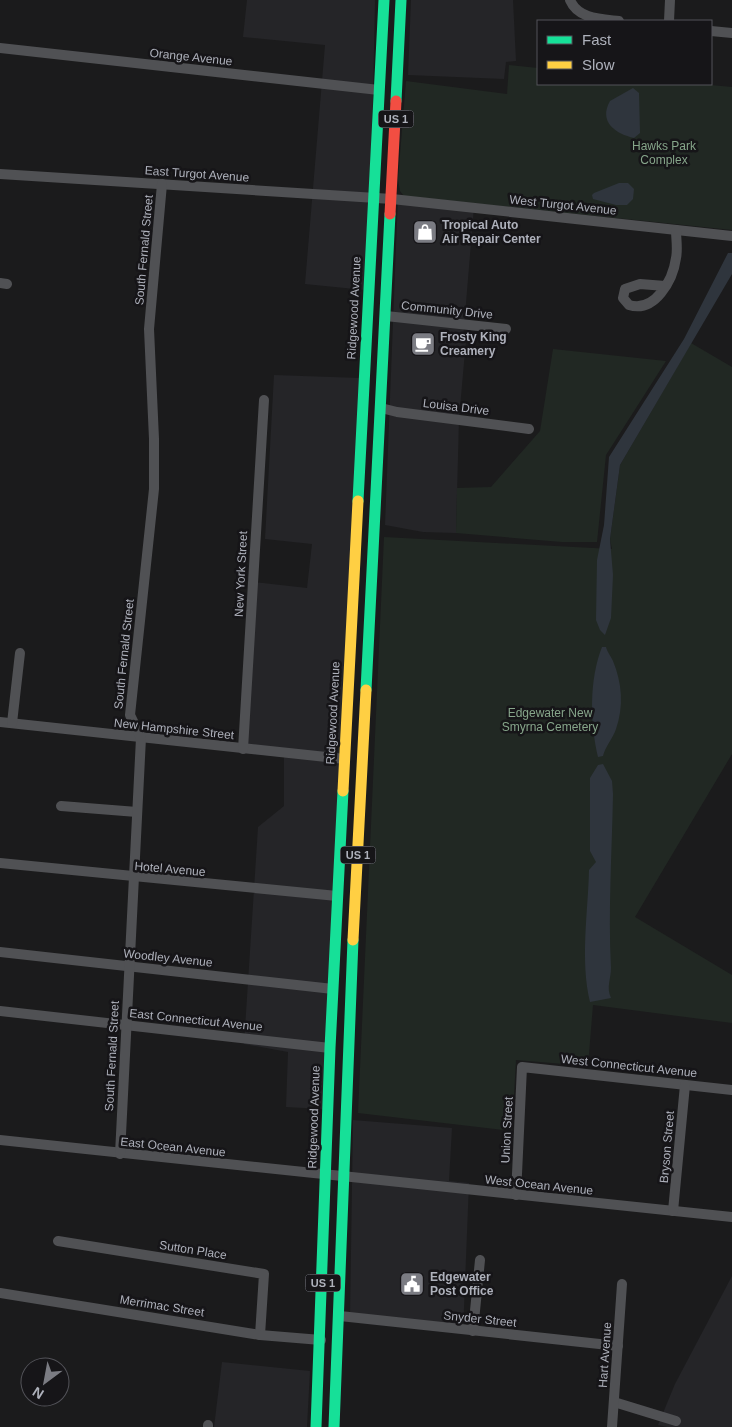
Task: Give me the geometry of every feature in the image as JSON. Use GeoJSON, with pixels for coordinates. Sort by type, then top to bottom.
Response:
{"type":"FeatureCollection","features":[{"type":"Feature","properties":{"kind":"main road","name":"Ridgewood Avenue"},"geometry":{"type":"LineString","coordinates":[[316,1427],[321,1340],[330,1048],[337,896],[384,0]]}},
{"type":"Feature","properties":{"kind":"main road","name":"US 1"},"geometry":{"type":"LineString","coordinates":[[334,1427],[340,1316],[356,877],[401,0]]}},
{"type":"Feature","properties":{"kind":"main road"},"geometry":{"type":"LineString","coordinates":[[368,306],[374,328],[371,393],[374,402],[381,408]]}},
{"type":"Feature","properties":{"kind":"main road"},"geometry":{"type":"LineString","coordinates":[[362,415],[370,424],[368,509],[375,528]]}},
{"type":"Feature","properties":{"kind":"main road"},"geometry":{"type":"LineString","coordinates":[[352,620],[358,638],[354,732],[364,746]]}},
{"type":"Feature","properties":{"kind":"main road"},"geometry":{"type":"LineString","coordinates":[[345,762],[352,777],[349,865],[356,877]]}},
{"type":"Feature","properties":{"kind":"main road"},"geometry":{"type":"LineString","coordinates":[[318,1404],[324,1409],[324,1427]]}},
{"type":"Feature","properties":{"kind":"street"},"geometry":{"type":"LineString","coordinates":[[570,0],[572,5],[588,18],[609,20]]}},
{"type":"Feature","properties":{"kind":"street"},"geometry":{"type":"LineString","coordinates":[[669,20],[670,0]]}},
{"type":"Feature","properties":{"kind":"street"},"geometry":{"type":"LineString","coordinates":[[712,31],[732,33]]}},
{"type":"Feature","properties":{"kind":"street","name":"Orange Avenue"},"geometry":{"type":"LineString","coordinates":[[0,48],[379,90]]}},
{"type":"Feature","properties":{"kind":"street","name":"East Turgot Avenue"},"geometry":{"type":"LineString","coordinates":[[0,174],[392,199]]}},
{"type":"Feature","properties":{"kind":"street","name":"South Fernald Street"},"geometry":{"type":"LineString","coordinates":[[120,1154],[141,738],[130,714],[154,489],[154,438],[149,330],[162,184]]}},
{"type":"Feature","properties":{"kind":"street","name":"West Turgot Avenue"},"geometry":{"type":"LineString","coordinates":[[392,199],[732,236]]}},
{"type":"Feature","properties":{"kind":"street"},"geometry":{"type":"LineString","coordinates":[[665,286],[676,257],[676,230]]}},
{"type":"Feature","properties":{"kind":"street","name":"Community Drive"},"geometry":{"type":"LineString","coordinates":[[386,316],[506,329]]}},
{"type":"Feature","properties":{"kind":"street","name":"New York Street"},"geometry":{"type":"LineString","coordinates":[[243,749],[264,400]]}},
{"type":"Feature","properties":{"kind":"street","name":"Louisa Drive"},"geometry":{"type":"LineString","coordinates":[[381,408],[397,412],[528,429]]}},
{"type":"Feature","properties":{"kind":"street"},"geometry":{"type":"LineString","coordinates":[[12,724],[20,653]]}},
{"type":"Feature","properties":{"kind":"street","name":"New Hampshire Street"},"geometry":{"type":"LineString","coordinates":[[0,722],[345,762]]}},
{"type":"Feature","properties":{"kind":"street"},"geometry":{"type":"LineString","coordinates":[[61,806],[137,812]]}},
{"type":"Feature","properties":{"kind":"street","name":"Hotel Avenue"},"geometry":{"type":"LineString","coordinates":[[0,863],[134,878],[337,896]]}},
{"type":"Feature","properties":{"kind":"street","name":"Woodley Avenue"},"geometry":{"type":"LineString","coordinates":[[0,952],[333,989]]}},
{"type":"Feature","properties":{"kind":"street","name":"East Connecticut Avenue"},"geometry":{"type":"LineString","coordinates":[[0,1011],[330,1048]]}},
{"type":"Feature","properties":{"kind":"street","name":"West Connecticut Avenue"},"geometry":{"type":"LineString","coordinates":[[522,1067],[732,1090]]}},
{"type":"Feature","properties":{"kind":"street","name":"Union Street"},"geometry":{"type":"LineString","coordinates":[[516,1195],[522,1067]]}},
{"type":"Feature","properties":{"kind":"street","name":"Bryson Street"},"geometry":{"type":"LineString","coordinates":[[673,1211],[685,1085]]}},
{"type":"Feature","properties":{"kind":"street","name":"East Ocean Avenue"},"geometry":{"type":"LineString","coordinates":[[0,1140],[344,1177]]}},
{"type":"Feature","properties":{"kind":"street","name":"West Ocean Avenue"},"geometry":{"type":"LineString","coordinates":[[344,1177],[732,1217]]}},
{"type":"Feature","properties":{"kind":"street","name":"Sutton Place"},"geometry":{"type":"LineString","coordinates":[[58,1241],[264,1274],[260,1335]]}},
{"type":"Feature","properties":{"kind":"street"},"geometry":{"type":"LineString","coordinates":[[473,1331],[480,1260]]}},
{"type":"Feature","properties":{"kind":"street","name":"Hart Avenue"},"geometry":{"type":"LineString","coordinates":[[612,1427],[622,1284]]}},
{"type":"Feature","properties":{"kind":"street","name":"Merrimac Street"},"geometry":{"type":"LineString","coordinates":[[0,1293],[260,1335],[321,1340]]}},
{"type":"Feature","properties":{"kind":"street","name":"Snyder Street"},"geometry":{"type":"LineString","coordinates":[[340,1316],[618,1346]]}},
{"type":"Feature","properties":{"kind":"street"},"geometry":{"type":"LineString","coordinates":[[614,1402],[676,1421]]}},
{"type":"Feature","properties":{"kind":"shaded area"},"geometry":{"type":"Polygon","coordinates":[[[247,0],[375,0],[365,290],[305,284],[325,45],[243,37],[247,0]]]}},
{"type":"Feature","properties":{"kind":"shaded area"},"geometry":{"type":"Polygon","coordinates":[[[411,0],[513,0],[516,61],[506,62],[504,79],[408,75],[411,0]]]}},
{"type":"Feature","properties":{"kind":"shaded area"},"geometry":{"type":"Polygon","coordinates":[[[633,88],[639,93],[640,133],[634,138],[615,130],[606,115],[610,101],[633,88]]]}},
{"type":"Feature","properties":{"kind":"shaded area"},"geometry":{"type":"Polygon","coordinates":[[[619,183],[628,183],[634,189],[633,199],[627,205],[616,205],[593,199],[592,195],[594,193],[619,183]]]}},
{"type":"Feature","properties":{"kind":"shaded area"},"geometry":{"type":"Polygon","coordinates":[[[398,196],[474,207],[463,339],[466,340],[459,419],[456,533],[423,532],[385,525],[398,196]]]}},
{"type":"Feature","properties":{"kind":"shaded area"},"geometry":{"type":"Polygon","coordinates":[[[728,253],[732,253],[732,274],[620,465],[610,539],[613,575],[611,618],[605,635],[600,630],[596,620],[597,560],[604,525],[609,457],[684,339],[728,253]]]}},
{"type":"Feature","properties":{"kind":"shaded area"},"geometry":{"type":"Polygon","coordinates":[[[274,375],[360,378],[323,1109],[286,1107],[288,1052],[244,1044],[258,827],[284,806],[284,757],[244,753],[254,582],[307,588],[312,544],[265,539],[274,375]]]}},
{"type":"Feature","properties":{"kind":"shaded area"},"geometry":{"type":"Polygon","coordinates":[[[602,647],[606,647],[616,669],[621,703],[615,732],[603,756],[598,757],[593,730],[592,702],[595,673],[602,647]]]}},
{"type":"Feature","properties":{"kind":"shaded area"},"geometry":{"type":"Polygon","coordinates":[[[603,764],[612,781],[613,794],[610,902],[611,968],[609,987],[611,998],[590,1002],[585,970],[585,936],[589,870],[596,862],[590,851],[590,778],[598,765],[603,764]]]}},
{"type":"Feature","properties":{"kind":"shaded area"},"geometry":{"type":"Polygon","coordinates":[[[353,1120],[452,1128],[449,1181],[469,1183],[463,1333],[350,1317],[353,1120]]]}},
{"type":"Feature","properties":{"kind":"shaded area"},"geometry":{"type":"Polygon","coordinates":[[[732,1276],[732,1427],[667,1427],[658,1425],[675,1384],[732,1276]]]}},
{"type":"Feature","properties":{"kind":"shaded area"},"geometry":{"type":"Polygon","coordinates":[[[222,1362],[310,1371],[307,1427],[214,1427],[222,1362]]]}},
{"type":"Feature","properties":{"kind":"green space","name":"Hawks Park Complex"},"geometry":{"type":"Polygon","coordinates":[[[509,65],[537,68],[537,85],[711,85],[732,87],[732,230],[404,196],[400,191],[398,179],[406,81],[507,94],[509,65]]]}},
{"type":"Feature","properties":{"kind":"green space","name":"Edgewater New Smyrna Cemetery"},"geometry":{"type":"Polygon","coordinates":[[[691,343],[732,367],[732,754],[635,917],[732,975],[732,1023],[593,1005],[588,1066],[516,1060],[512,1131],[358,1113],[384,537],[612,549],[610,539],[620,465],[691,343]]]}},
{"type":"Feature","properties":{"kind":"green space"},"geometry":{"type":"Polygon","coordinates":[[[553,349],[666,361],[606,455],[597,542],[562,542],[456,533],[457,488],[491,487],[540,431],[553,349]]]}},
{"type":"Feature","properties":{"kind":"traffic: fast"},"geometry":{"type":"LineString","coordinates":[[358,501],[384,0]]}},
{"type":"Feature","properties":{"kind":"traffic: fast"},"geometry":{"type":"LineString","coordinates":[[396,101],[401,0]]}},
{"type":"Feature","properties":{"kind":"traffic: fast"},"geometry":{"type":"LineString","coordinates":[[366,690],[390,214]]}},
{"type":"Feature","properties":{"kind":"traffic: fast"},"geometry":{"type":"LineString","coordinates":[[316,1427],[330,1048],[343,791]]}},
{"type":"Feature","properties":{"kind":"traffic: fast"},"geometry":{"type":"LineString","coordinates":[[334,1427],[353,940]]}},
{"type":"Feature","properties":{"kind":"traffic: slow"},"geometry":{"type":"LineString","coordinates":[[343,791],[358,501]]}},
{"type":"Feature","properties":{"kind":"traffic: slow"},"geometry":{"type":"LineString","coordinates":[[353,940],[366,690]]}},
{"type":"Feature","properties":{"kind":"traffic: jam"},"geometry":{"type":"LineString","coordinates":[[390,214],[396,101]]}},
{"type":"Feature","properties":{"kind":"place","name":"Tropical Auto Air Repair Center"},"geometry":{"type":"Point","coordinates":[425,232]}},
{"type":"Feature","properties":{"kind":"place","name":"Frosty King Creamery"},"geometry":{"type":"Point","coordinates":[423,344]}},
{"type":"Feature","properties":{"kind":"place","name":"Edgewater Post Office"},"geometry":{"type":"Point","coordinates":[412,1284]}}]}
